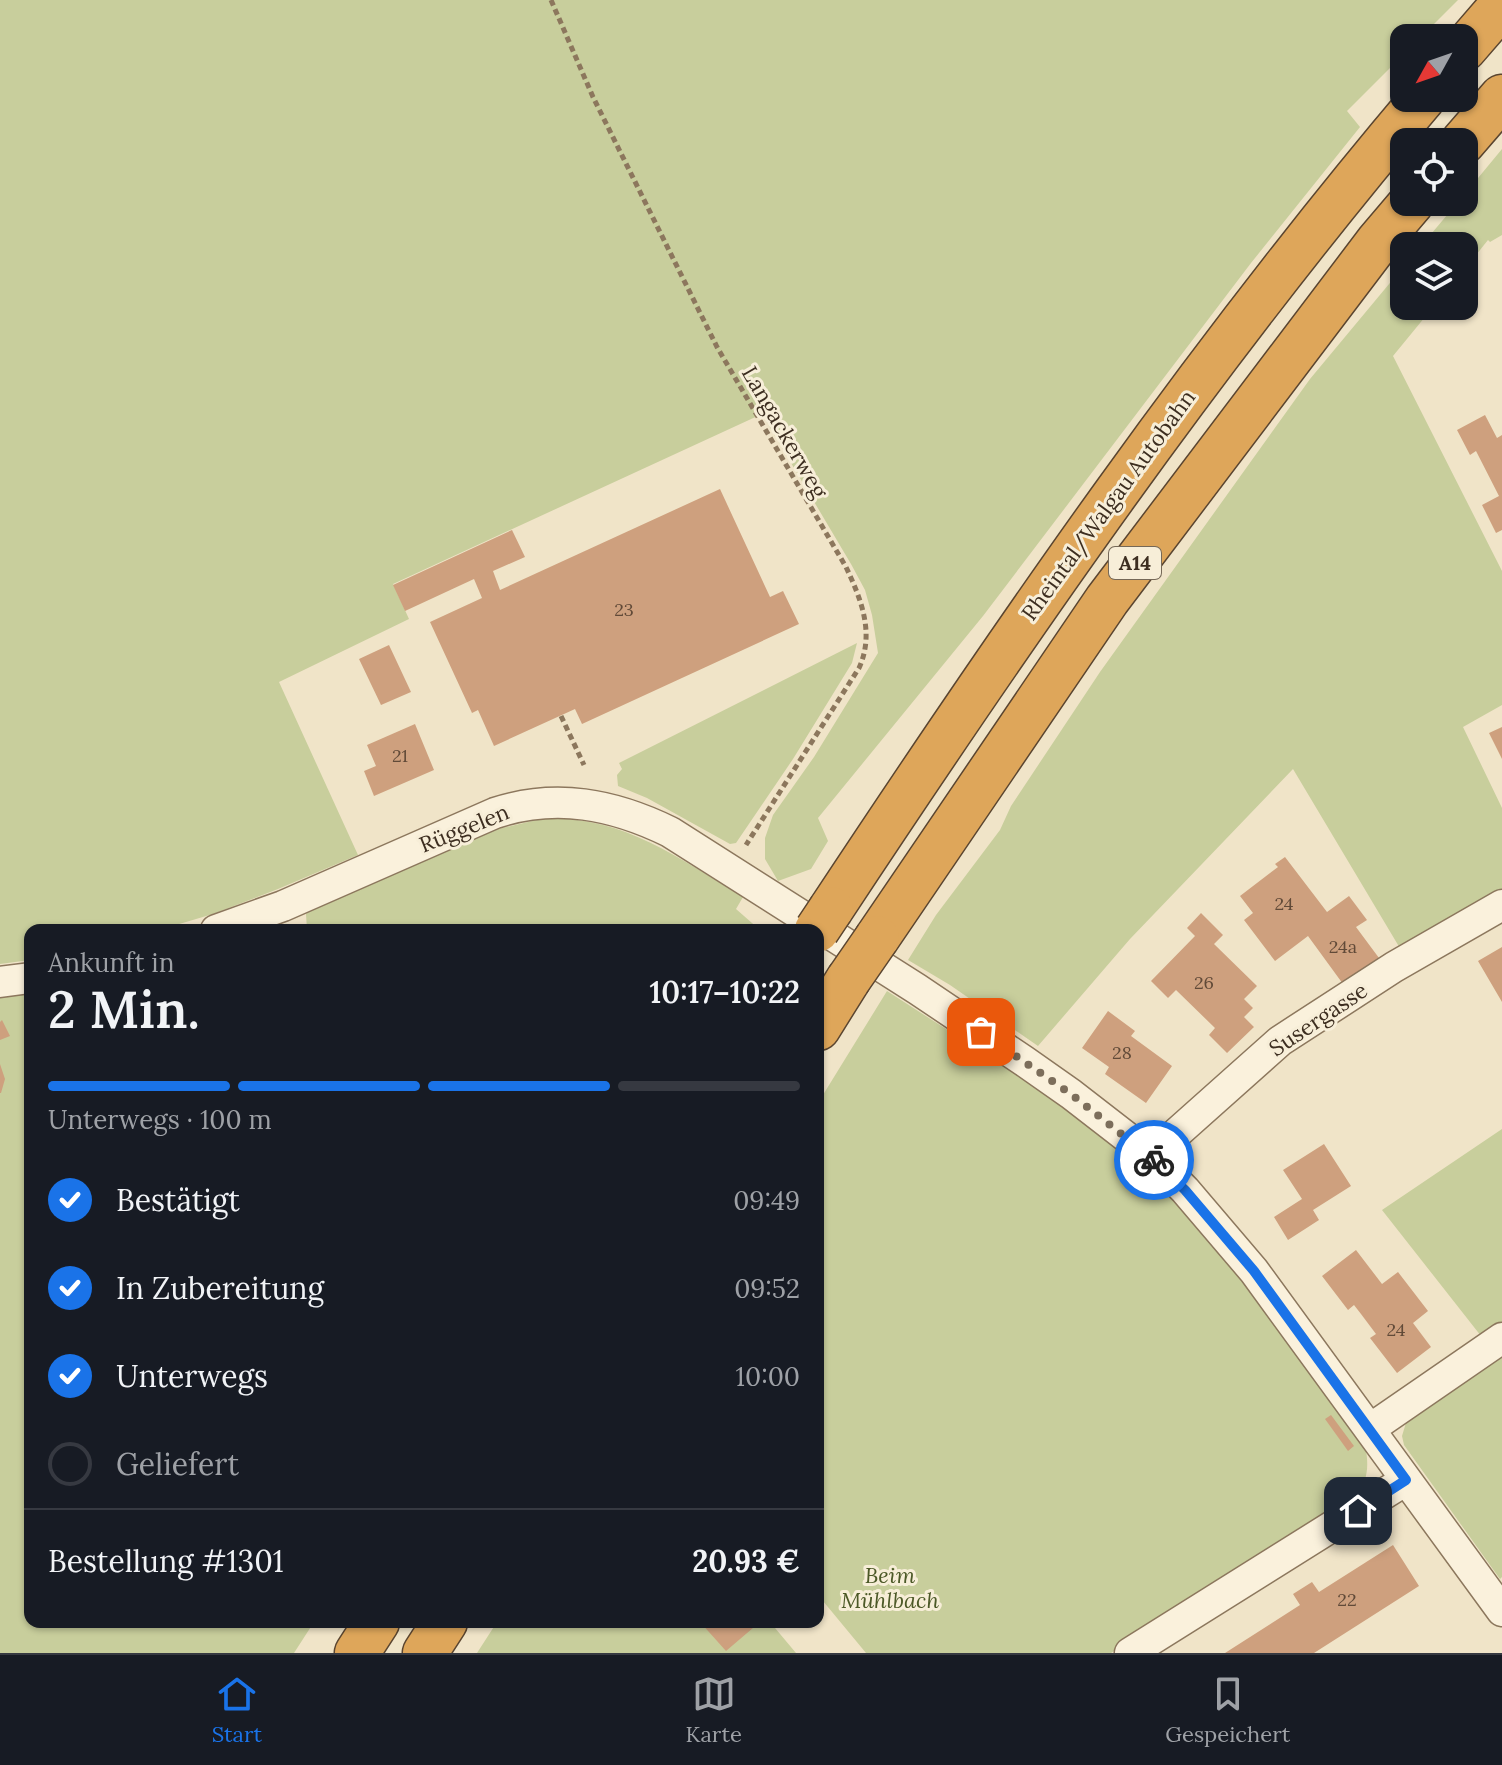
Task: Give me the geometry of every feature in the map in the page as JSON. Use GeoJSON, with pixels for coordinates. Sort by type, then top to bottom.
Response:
{"type":"FeatureCollection","features":[{"type":"Feature","properties":{"kind":"highway"},"geometry":{"type":"LineString","coordinates":[[1478,33],[1502,5]]}},
{"type":"Feature","properties":{"kind":"highway"},"geometry":{"type":"LineString","coordinates":[[1475,128],[1502,97]]}},
{"type":"Feature","properties":{"kind":"highway","name":"Rheintal/Walgau Autobahn"},"geometry":{"type":"LineString","coordinates":[[824,919],[989,671],[1123,482],[1263,295],[1412,112]]}},
{"type":"Feature","properties":{"kind":"highway","name":"A14"},"geometry":{"type":"LineString","coordinates":[[824,1018],[1107,600],[1400,216]]}},
{"type":"Feature","properties":{"kind":"highway"},"geometry":{"type":"LineString","coordinates":[[357,1653],[373,1628]]}},
{"type":"Feature","properties":{"kind":"highway"},"geometry":{"type":"LineString","coordinates":[[425,1653],[441,1628]]}},
{"type":"Feature","properties":{"kind":"street","name":"Rüggelen"},"geometry":{"type":"LineString","coordinates":[[233,924],[283,906],[495,813],[528,803],[574,802],[620,811],[670,832],[814,924]]}},
{"type":"Feature","properties":{"kind":"street","name":"Susergasse"},"geometry":{"type":"LineString","coordinates":[[1151,1156],[1280,1041],[1394,967],[1502,905]]}},
{"type":"Feature","properties":{"kind":"street","name":"Rüggelen"},"geometry":{"type":"LineString","coordinates":[[824,931],[1071,1094],[1151,1156],[1185,1190],[1254,1271],[1502,1611]]}},
{"type":"Feature","properties":{"kind":"street"},"geometry":{"type":"LineString","coordinates":[[0,982],[24,979]]}},
{"type":"Feature","properties":{"kind":"street"},"geometry":{"type":"LineString","coordinates":[[1370,1429],[1502,1338]]}},
{"type":"Feature","properties":{"kind":"street"},"geometry":{"type":"LineString","coordinates":[[1130,1653],[1406,1480]]}},
{"type":"Feature","properties":{"kind":"path","name":"Langackerweg"},"geometry":{"type":"LineString","coordinates":[[551,0],[593,97],[717,347],[846,567],[863,603],[867,638],[859,668],[722,864]]}},
{"type":"Feature","properties":{"kind":"path"},"geometry":{"type":"LineString","coordinates":[[561,716],[584,765]]}},
{"type":"Feature","properties":{"kind":"green space"},"geometry":{"type":"Polygon","coordinates":[[[0,0],[1458,0],[1434,24],[1390,24],[1390,68],[1347,111],[1360,127],[1251,263],[983,616],[818,818],[828,841],[811,869],[778,881],[765,859],[765,838],[773,815],[814,757],[878,653],[865,590],[762,414],[393,584],[409,619],[279,682],[358,855],[278,889],[179,924],[24,924],[24,961],[0,964],[0,0]]]}},
{"type":"Feature","properties":{"kind":"green space"},"geometry":{"type":"Polygon","coordinates":[[[1502,149],[1502,235],[1490,242],[1488,240],[1478,252],[1478,232],[1433,232],[1446,216],[1478,216],[1478,178],[1502,149]]]}},
{"type":"Feature","properties":{"kind":"green space"},"geometry":{"type":"Polygon","coordinates":[[[1390,283],[1390,320],[1423,320],[1393,356],[1502,571],[1502,705],[1463,727],[1502,808],[1502,905],[1407,960],[1293,769],[1130,939],[1038,1046],[908,960],[936,915],[1000,830],[1011,806],[1100,672],[1310,379],[1390,283]]]}},
{"type":"Feature","properties":{"kind":"green space"},"geometry":{"type":"Polygon","coordinates":[[[857,643],[852,663],[793,759],[736,843],[730,844],[647,798],[618,786],[617,775],[622,769],[619,763],[857,643]]]}},
{"type":"Feature","properties":{"kind":"green space"},"geometry":{"type":"Polygon","coordinates":[[[545,818],[574,819],[625,832],[672,854],[743,897],[736,909],[753,924],[307,924],[306,914],[311,908],[498,829],[545,818]]]}},
{"type":"Feature","properties":{"kind":"green space"},"geometry":{"type":"Polygon","coordinates":[[[24,990],[24,1628],[310,1628],[294,1653],[0,1653],[0,993],[24,990]]]}},
{"type":"Feature","properties":{"kind":"green space","name":"Beim Mühlbach"},"geometry":{"type":"Polygon","coordinates":[[[887,991],[1047,1094],[1141,1166],[1241,1278],[1366,1450],[1366,1475],[1355,1498],[1111,1653],[866,1653],[824,1602],[824,1093],[887,991]]]}},
{"type":"Feature","properties":{"kind":"green space"},"geometry":{"type":"Polygon","coordinates":[[[1502,1129],[1502,1324],[1481,1336],[1382,1210],[1502,1129]]]}},
{"type":"Feature","properties":{"kind":"green space"},"geometry":{"type":"Polygon","coordinates":[[[1502,1345],[1500,1579],[1404,1445],[1402,1436],[1408,1416],[1502,1345]]]}},
{"type":"Feature","properties":{"kind":"green space"},"geometry":{"type":"Polygon","coordinates":[[[493,1628],[775,1628],[796,1653],[477,1653],[493,1628]]]}},
{"type":"Feature","properties":{"kind":"building"},"geometry":{"type":"Polygon","coordinates":[[[1485,415],[1497,438],[1502,435],[1502,530],[1496,533],[1482,505],[1499,496],[1476,451],[1470,455],[1457,430],[1485,415]]]}},
{"type":"Feature","properties":{"kind":"building"},"geometry":{"type":"Polygon","coordinates":[[[720,489],[770,597],[783,591],[799,624],[582,724],[575,709],[494,746],[478,710],[472,713],[430,622],[482,598],[474,579],[405,611],[393,585],[512,530],[525,557],[493,571],[500,590],[720,489]]]}},
{"type":"Feature","properties":{"kind":"building"},"geometry":{"type":"Polygon","coordinates":[[[389,645],[411,692],[381,705],[359,659],[389,645]]]}},
{"type":"Feature","properties":{"kind":"building"},"geometry":{"type":"Polygon","coordinates":[[[415,724],[434,770],[374,796],[364,771],[376,766],[367,745],[415,724]]]}},
{"type":"Feature","properties":{"kind":"building"},"geometry":{"type":"Polygon","coordinates":[[[1502,727],[1502,759],[1489,733],[1502,727]]]}},
{"type":"Feature","properties":{"kind":"building"},"geometry":{"type":"Polygon","coordinates":[[[1285,857],[1327,912],[1349,896],[1367,920],[1356,927],[1379,958],[1343,984],[1308,936],[1275,961],[1244,920],[1253,913],[1240,896],[1278,867],[1275,864],[1285,857]]]}},
{"type":"Feature","properties":{"kind":"building"},"geometry":{"type":"Polygon","coordinates":[[[1201,913],[1223,935],[1214,944],[1257,986],[1244,999],[1253,1008],[1244,1017],[1254,1027],[1227,1053],[1209,1035],[1215,1028],[1176,990],[1168,998],[1151,981],[1195,936],[1187,928],[1201,913]]]}},
{"type":"Feature","properties":{"kind":"building"},"geometry":{"type":"Polygon","coordinates":[[[1502,947],[1502,1002],[1478,961],[1502,947]]]}},
{"type":"Feature","properties":{"kind":"building"},"geometry":{"type":"Polygon","coordinates":[[[1108,1011],[1135,1031],[1131,1036],[1172,1066],[1146,1103],[1105,1074],[1109,1067],[1082,1048],[1108,1011]]]}},
{"type":"Feature","properties":{"kind":"building"},"geometry":{"type":"Polygon","coordinates":[[[2,1020],[10,1036],[0,1040],[0,1022],[2,1020]]]}},
{"type":"Feature","properties":{"kind":"building"},"geometry":{"type":"Polygon","coordinates":[[[0,1064],[5,1079],[1,1093],[0,1093],[0,1064]]]}},
{"type":"Feature","properties":{"kind":"building"},"geometry":{"type":"Polygon","coordinates":[[[1324,1144],[1351,1186],[1313,1210],[1319,1220],[1288,1240],[1274,1217],[1302,1199],[1283,1170],[1324,1144]]]}},
{"type":"Feature","properties":{"kind":"building"},"geometry":{"type":"Polygon","coordinates":[[[1356,1250],[1382,1284],[1398,1272],[1428,1311],[1413,1323],[1431,1347],[1397,1373],[1370,1338],[1376,1334],[1361,1314],[1354,1305],[1348,1310],[1322,1276],[1356,1250]]]}},
{"type":"Feature","properties":{"kind":"building"},"geometry":{"type":"Polygon","coordinates":[[[1331,1415],[1354,1446],[1348,1451],[1325,1419],[1331,1415]]]}},
{"type":"Feature","properties":{"kind":"building"},"geometry":{"type":"Polygon","coordinates":[[[1393,1545],[1419,1586],[1314,1653],[1225,1653],[1300,1605],[1293,1594],[1312,1582],[1319,1592],[1393,1545]]]}},
{"type":"Feature","properties":{"kind":"building"},"geometry":{"type":"Polygon","coordinates":[[[705,1628],[753,1628],[726,1651],[705,1628]]]}},
{"type":"Feature","properties":{"kind":"way so far"},"geometry":{"type":"LineString","coordinates":[[981,1032],[1071,1094],[1154,1160]]}},
{"type":"Feature","properties":{"kind":"route"},"geometry":{"type":"LineString","coordinates":[[1154,1160],[1185,1190],[1254,1271],[1406,1480],[1358,1511]]}}]}
